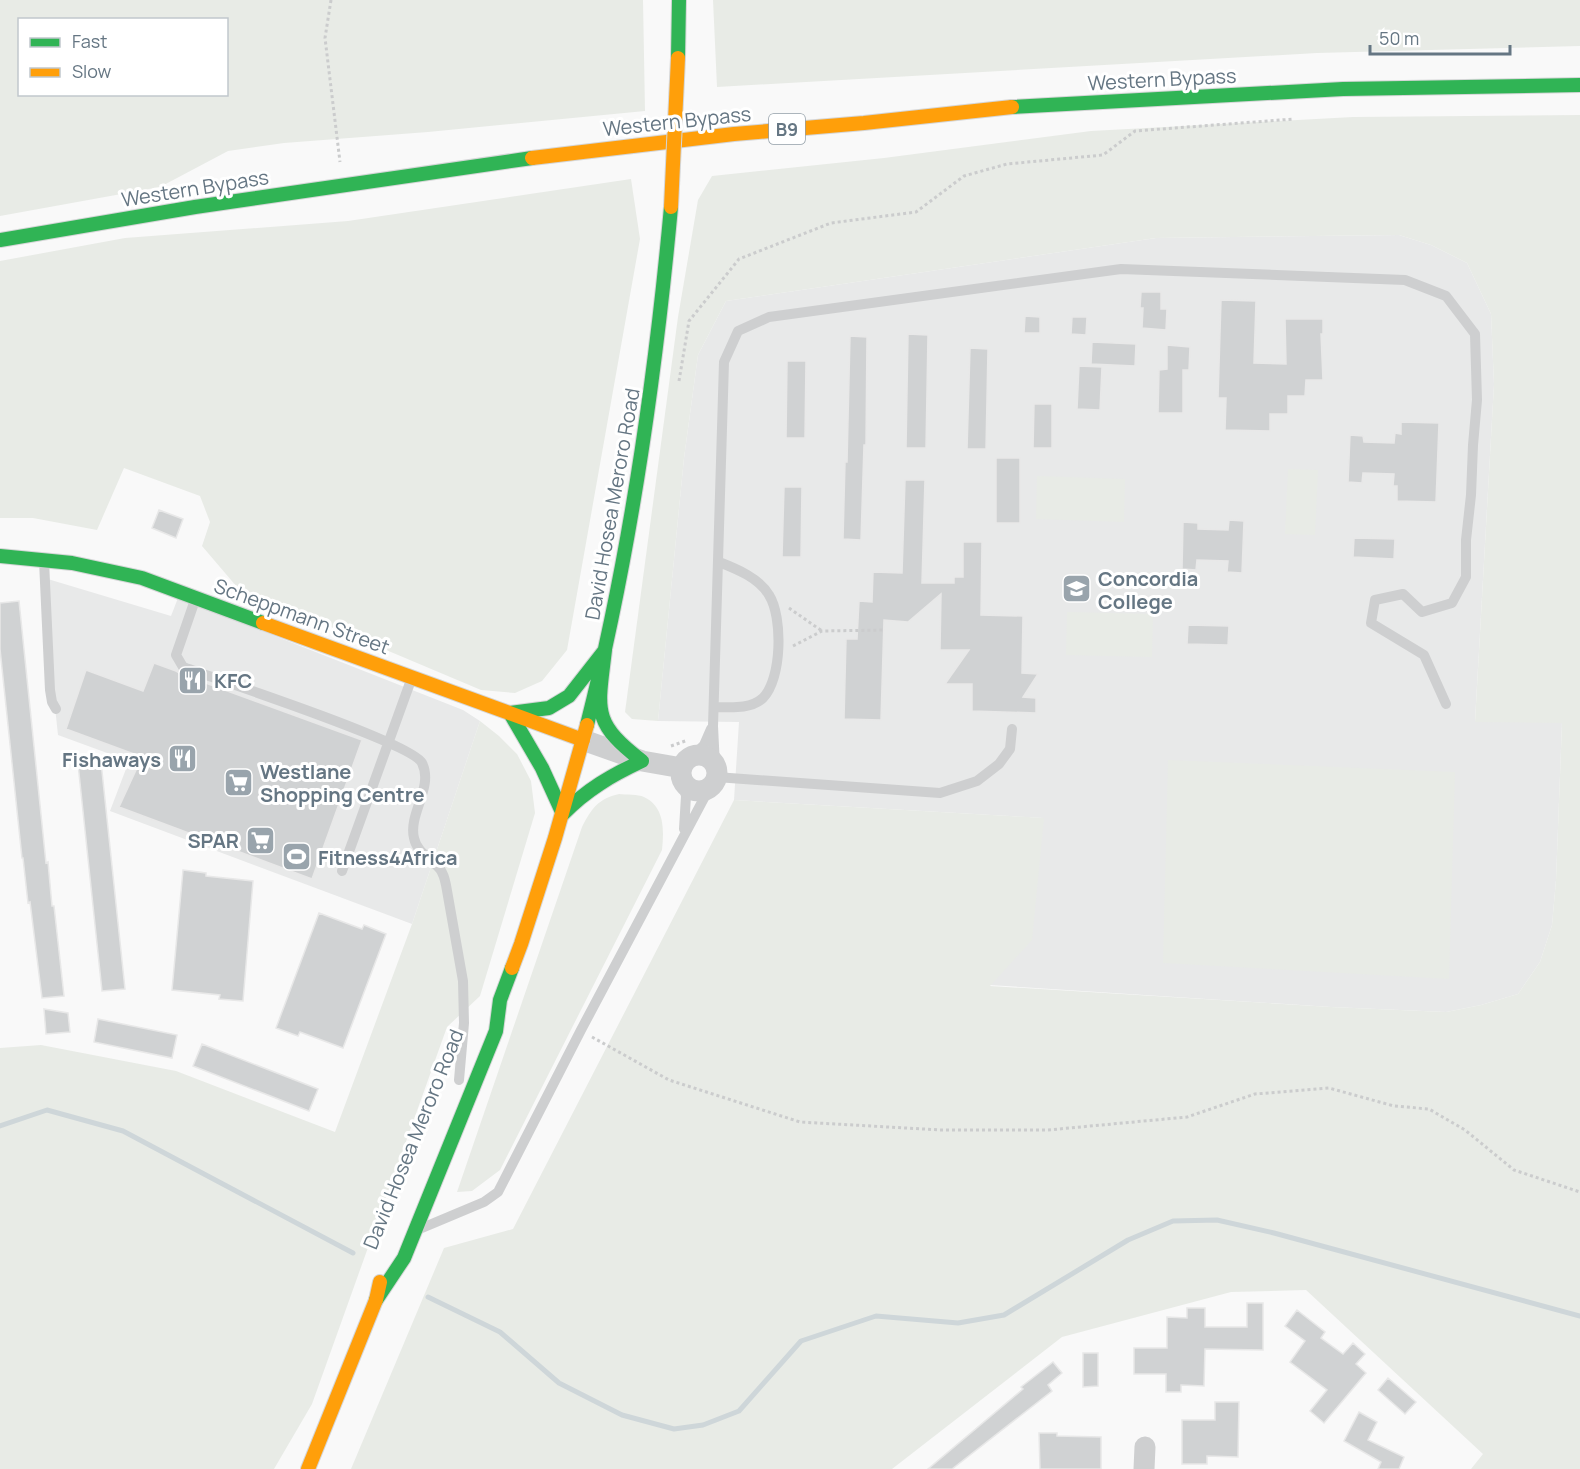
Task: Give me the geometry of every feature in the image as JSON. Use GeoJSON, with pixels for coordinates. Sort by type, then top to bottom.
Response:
{"type":"FeatureCollection","features":[{"type":"Feature","properties":{"kind":"main road","name":"David Hosea Meroro Road"},"geometry":{"type":"LineString","coordinates":[[376,1300],[404,1258],[496,1031],[501,999],[521,947],[563,814],[605,650],[641,468],[662,317],[671,207],[679,0]]}},
{"type":"Feature","properties":{"kind":"main road","name":"Western Bypass"},"geometry":{"type":"LineString","coordinates":[[0,240],[195,207],[540,156],[993,108],[1331,90],[1580,85]]}},
{"type":"Feature","properties":{"kind":"main road","name":"Scheppmann Street"},"geometry":{"type":"LineString","coordinates":[[0,556],[44,558],[97,566],[131,575],[583,740]]}},
{"type":"Feature","properties":{"kind":"main road"},"geometry":{"type":"LineString","coordinates":[[605,650],[601,694],[602,720],[617,742],[642,761],[596,783],[563,814],[542,768],[510,713],[549,708],[569,696],[605,650]]}},
{"type":"Feature","properties":{"kind":"main road","name":"David Hosea Meroro Road"},"geometry":{"type":"LineString","coordinates":[[456,1085],[479,1028],[501,999]]}},
{"type":"Feature","properties":{"kind":"main road","name":"David Hosea Meroro Road"},"geometry":{"type":"LineString","coordinates":[[308,1469],[376,1300],[385,1259]]}},
{"type":"Feature","properties":{"kind":"street"},"geometry":{"type":"LineString","coordinates":[[583,740],[642,761],[686,768],[709,758],[714,776],[707,788],[695,790],[690,788],[686,768]]}},
{"type":"Feature","properties":{"kind":"street"},"geometry":{"type":"LineString","coordinates":[[1144,1447],[1144,1469]]}},
{"type":"Feature","properties":{"kind":"lane"},"geometry":{"type":"LineString","coordinates":[[416,1230],[484,1202],[498,1192],[714,776],[713,726],[724,362],[738,331],[769,317],[1120,269],[1405,280],[1446,296],[1475,334],[1477,400],[1466,540],[1466,577],[1452,603],[1422,612],[1403,594],[1375,600],[1371,623],[1424,655],[1446,704]]}},
{"type":"Feature","properties":{"kind":"lane"},"geometry":{"type":"LineString","coordinates":[[44,558],[50,690],[56,709]]}},
{"type":"Feature","properties":{"kind":"lane"},"geometry":{"type":"LineString","coordinates":[[714,707],[743,708],[762,699],[772,684],[779,654],[776,615],[770,595],[758,583],[739,570],[719,562]]}},
{"type":"Feature","properties":{"kind":"lane"},"geometry":{"type":"LineString","coordinates":[[196,597],[176,655],[183,667],[388,741],[417,756],[423,763],[426,776],[413,827],[413,837],[417,848],[441,870],[447,885],[463,981],[464,1023],[456,1085]]}},
{"type":"Feature","properties":{"kind":"lane"},"geometry":{"type":"LineString","coordinates":[[342,871],[412,677]]}},
{"type":"Feature","properties":{"kind":"lane"},"geometry":{"type":"LineString","coordinates":[[684,836],[686,768],[704,745],[713,726]]}},
{"type":"Feature","properties":{"kind":"lane"},"geometry":{"type":"LineString","coordinates":[[714,776],[940,793],[977,781],[999,764],[1010,749],[1012,729]]}},
{"type":"Feature","properties":{"kind":"path"},"geometry":{"type":"LineString","coordinates":[[332,0],[325,38],[344,184]]}},
{"type":"Feature","properties":{"kind":"path"},"geometry":{"type":"LineString","coordinates":[[678,389],[688,321],[739,259],[831,223],[916,212],[964,176],[1007,164],[1103,155],[1135,132],[1294,119]]}},
{"type":"Feature","properties":{"kind":"path"},"geometry":{"type":"LineString","coordinates":[[770,595],[822,631]]}},
{"type":"Feature","properties":{"kind":"path"},"geometry":{"type":"LineString","coordinates":[[779,654],[822,631],[885,630]]}},
{"type":"Feature","properties":{"kind":"path"},"geometry":{"type":"LineString","coordinates":[[663,746],[673,746],[713,726]]}},
{"type":"Feature","properties":{"kind":"path"},"geometry":{"type":"LineString","coordinates":[[581,1030],[669,1080],[800,1122],[941,1130],[1048,1130],[1187,1117],[1255,1094],[1329,1088],[1394,1106],[1429,1109],[1465,1130],[1514,1170],[1580,1192]]}},
{"type":"Feature","properties":{"kind":"shaded area"},"geometry":{"type":"Polygon","coordinates":[[[0,0],[643,0],[645,111],[284,143],[228,151],[160,187],[0,216],[0,0]]]}},
{"type":"Feature","properties":{"kind":"shaded area"},"geometry":{"type":"Polygon","coordinates":[[[713,0],[1580,0],[1580,46],[1317,53],[717,87],[713,0]]]}},
{"type":"Feature","properties":{"kind":"shaded area"},"geometry":{"type":"Polygon","coordinates":[[[1580,115],[1580,1469],[1471,1469],[1483,1454],[1306,1290],[1231,1292],[1062,1337],[892,1469],[351,1469],[444,1248],[513,1229],[734,800],[1044,818],[1032,940],[990,986],[1446,1012],[1518,994],[1540,962],[1552,925],[1562,723],[1475,722],[1494,384],[1491,314],[1467,263],[1431,245],[1399,235],[1156,238],[726,301],[698,355],[684,458],[658,721],[632,719],[625,712],[678,317],[698,200],[712,176],[884,158],[1091,131],[1353,117],[1580,115]]]}},
{"type":"Feature","properties":{"kind":"shaded area"},"geometry":{"type":"Polygon","coordinates":[[[631,179],[640,239],[567,650],[542,681],[515,693],[481,690],[237,587],[202,546],[210,522],[200,496],[124,468],[97,530],[33,518],[0,518],[0,261],[125,238],[348,221],[631,179]]]}},
{"type":"Feature","properties":{"kind":"shaded area","name":"Concordia College"},"geometry":{"type":"Polygon","coordinates":[[[1399,235],[1431,245],[1467,263],[1491,314],[1494,384],[1475,721],[1562,722],[1552,925],[1540,962],[1518,994],[1446,1012],[989,985],[1043,818],[734,800],[739,722],[658,721],[684,458],[698,355],[726,301],[1156,238],[1399,235]]]}},
{"type":"Feature","properties":{"kind":"shaded area"},"geometry":{"type":"Polygon","coordinates":[[[1288,469],[1318,470],[1315,535],[1285,534],[1288,469]]]}},
{"type":"Feature","properties":{"kind":"shaded area"},"geometry":{"type":"Polygon","coordinates":[[[1037,476],[1125,479],[1124,522],[1036,519],[1037,476]]]}},
{"type":"Feature","properties":{"kind":"shaded area"},"geometry":{"type":"Polygon","coordinates":[[[41,577],[171,616],[178,598],[463,710],[480,721],[412,924],[110,811],[129,761],[58,735],[41,577]]]}},
{"type":"Feature","properties":{"kind":"shaded area"},"geometry":{"type":"Polygon","coordinates":[[[1067,612],[1153,614],[1152,657],[1066,655],[1067,612]]]}},
{"type":"Feature","properties":{"kind":"shaded area"},"geometry":{"type":"Polygon","coordinates":[[[480,721],[517,754],[531,781],[535,813],[480,996],[447,1027],[312,1404],[274,1469],[0,1469],[0,1048],[41,1045],[176,1071],[335,1132],[412,924],[480,721]]]}},
{"type":"Feature","properties":{"kind":"shaded area"},"geometry":{"type":"Polygon","coordinates":[[[1168,760],[1455,772],[1449,979],[1163,963],[1168,760]]]}},
{"type":"Feature","properties":{"kind":"shaded area"},"geometry":{"type":"Polygon","coordinates":[[[619,794],[641,796],[651,801],[656,807],[663,827],[662,850],[500,1170],[472,1191],[457,1192],[582,827],[596,805],[619,794]]]}},
{"type":"Feature","properties":{"kind":"building"},"geometry":{"type":"Polygon","coordinates":[[[1141,292],[1161,292],[1161,309],[1167,309],[1166,330],[1142,328],[1141,292]]]}},
{"type":"Feature","properties":{"kind":"building"},"geometry":{"type":"Polygon","coordinates":[[[1221,300],[1256,301],[1254,363],[1286,364],[1285,319],[1323,319],[1323,334],[1321,334],[1323,380],[1306,380],[1305,396],[1288,396],[1288,414],[1270,414],[1270,431],[1225,430],[1226,398],[1218,398],[1221,300]]]}},
{"type":"Feature","properties":{"kind":"building"},"geometry":{"type":"Polygon","coordinates":[[[1025,316],[1040,317],[1040,333],[1024,333],[1025,316]]]}},
{"type":"Feature","properties":{"kind":"building"},"geometry":{"type":"Polygon","coordinates":[[[1072,317],[1087,317],[1086,335],[1071,334],[1072,317]]]}},
{"type":"Feature","properties":{"kind":"building"},"geometry":{"type":"Polygon","coordinates":[[[908,334],[928,335],[926,448],[906,448],[908,334]]]}},
{"type":"Feature","properties":{"kind":"building"},"geometry":{"type":"Polygon","coordinates":[[[850,336],[867,337],[866,445],[864,445],[861,540],[843,539],[850,336]]]}},
{"type":"Feature","properties":{"kind":"building"},"geometry":{"type":"Polygon","coordinates":[[[1092,342],[1136,344],[1135,366],[1091,364],[1092,342]]]}},
{"type":"Feature","properties":{"kind":"building"},"geometry":{"type":"Polygon","coordinates":[[[1167,345],[1190,347],[1189,370],[1183,370],[1183,413],[1158,413],[1159,370],[1167,369],[1167,345]]]}},
{"type":"Feature","properties":{"kind":"building"},"geometry":{"type":"Polygon","coordinates":[[[970,348],[988,349],[986,449],[967,449],[970,348]]]}},
{"type":"Feature","properties":{"kind":"building"},"geometry":{"type":"Polygon","coordinates":[[[787,361],[806,361],[805,438],[786,438],[787,361]]]}},
{"type":"Feature","properties":{"kind":"building"},"geometry":{"type":"Polygon","coordinates":[[[1079,366],[1102,367],[1100,410],[1077,409],[1079,366]]]}},
{"type":"Feature","properties":{"kind":"building"},"geometry":{"type":"Polygon","coordinates":[[[1034,404],[1052,404],[1052,448],[1033,448],[1034,404]]]}},
{"type":"Feature","properties":{"kind":"building"},"geometry":{"type":"Polygon","coordinates":[[[1401,422],[1439,423],[1436,502],[1397,501],[1397,486],[1393,486],[1394,474],[1363,473],[1362,483],[1348,482],[1350,435],[1363,436],[1364,442],[1394,443],[1395,433],[1401,434],[1401,422]]]}},
{"type":"Feature","properties":{"kind":"building"},"geometry":{"type":"Polygon","coordinates":[[[996,458],[1020,458],[1020,523],[996,523],[996,458]]]}},
{"type":"Feature","properties":{"kind":"building"},"geometry":{"type":"Polygon","coordinates":[[[905,480],[925,480],[922,583],[954,583],[954,577],[963,577],[963,542],[982,542],[981,615],[1023,616],[1022,673],[1038,674],[1023,697],[1036,698],[1036,713],[972,711],[972,684],[945,684],[969,650],[940,650],[941,594],[908,622],[884,620],[881,720],[844,719],[846,639],[857,639],[859,601],[872,602],[873,572],[902,573],[905,480]]]}},
{"type":"Feature","properties":{"kind":"building"},"geometry":{"type":"Polygon","coordinates":[[[784,487],[802,487],[801,557],[782,557],[784,487]]]}},
{"type":"Feature","properties":{"kind":"building"},"geometry":{"type":"Polygon","coordinates":[[[159,510],[183,519],[176,538],[152,528],[159,510]]]}},
{"type":"Feature","properties":{"kind":"building"},"geometry":{"type":"Polygon","coordinates":[[[1229,520],[1244,521],[1242,573],[1227,572],[1228,561],[1197,560],[1196,570],[1182,569],[1183,522],[1198,523],[1198,529],[1228,530],[1229,520]]]}},
{"type":"Feature","properties":{"kind":"building"},"geometry":{"type":"Polygon","coordinates":[[[1354,538],[1395,539],[1394,559],[1353,557],[1354,538]]]}},
{"type":"Feature","properties":{"kind":"building"},"geometry":{"type":"Polygon","coordinates":[[[19,601],[46,863],[48,862],[64,996],[42,998],[22,858],[0,649],[0,603],[19,601]]]}},
{"type":"Feature","properties":{"kind":"building"},"geometry":{"type":"Polygon","coordinates":[[[1188,625],[1229,626],[1228,645],[1187,644],[1188,625]]]}},
{"type":"Feature","properties":{"kind":"building","name":"Westlane Shopping Centre"},"geometry":{"type":"Polygon","coordinates":[[[154,663],[362,740],[312,879],[119,807],[142,757],[66,729],[86,670],[143,691],[154,663]]]}},
{"type":"Feature","properties":{"kind":"building"},"geometry":{"type":"Polygon","coordinates":[[[101,762],[125,989],[102,991],[78,764],[101,762]]]}},
{"type":"Feature","properties":{"kind":"building"},"geometry":{"type":"Polygon","coordinates":[[[183,870],[206,873],[206,876],[253,881],[243,1001],[219,999],[220,995],[172,990],[183,870]]]}},
{"type":"Feature","properties":{"kind":"building"},"geometry":{"type":"Polygon","coordinates":[[[319,913],[362,929],[364,925],[386,934],[343,1048],[300,1032],[298,1036],[276,1028],[319,913]]]}},
{"type":"Feature","properties":{"kind":"building"},"geometry":{"type":"Polygon","coordinates":[[[44,1009],[68,1013],[70,1032],[46,1034],[44,1009]]]}},
{"type":"Feature","properties":{"kind":"building"},"geometry":{"type":"Polygon","coordinates":[[[98,1019],[177,1035],[172,1058],[94,1042],[98,1019]]]}},
{"type":"Feature","properties":{"kind":"building"},"geometry":{"type":"Polygon","coordinates":[[[202,1044],[318,1089],[309,1111],[193,1066],[202,1044]]]}},
{"type":"Feature","properties":{"kind":"building"},"geometry":{"type":"Polygon","coordinates":[[[1247,1303],[1263,1303],[1263,1350],[1205,1349],[1204,1386],[1181,1385],[1181,1392],[1166,1392],[1166,1374],[1134,1374],[1134,1348],[1167,1348],[1167,1317],[1187,1318],[1187,1308],[1205,1308],[1205,1327],[1247,1327],[1247,1303]]]}},
{"type":"Feature","properties":{"kind":"building"},"geometry":{"type":"Polygon","coordinates":[[[1297,1310],[1325,1332],[1321,1338],[1343,1354],[1353,1343],[1365,1354],[1356,1364],[1366,1373],[1324,1423],[1310,1411],[1327,1390],[1290,1362],[1305,1341],[1285,1326],[1297,1310]]]}},
{"type":"Feature","properties":{"kind":"building"},"geometry":{"type":"Polygon","coordinates":[[[1083,1353],[1098,1353],[1098,1386],[1083,1387],[1083,1353]]]}},
{"type":"Feature","properties":{"kind":"building"},"geometry":{"type":"Polygon","coordinates":[[[1053,1362],[1062,1373],[1048,1385],[1052,1391],[952,1469],[928,1469],[1023,1389],[1021,1387],[1053,1362]]]}},
{"type":"Feature","properties":{"kind":"building"},"geometry":{"type":"Polygon","coordinates":[[[1388,1378],[1416,1402],[1405,1414],[1378,1390],[1388,1378]]]}},
{"type":"Feature","properties":{"kind":"building"},"geometry":{"type":"Polygon","coordinates":[[[1215,1402],[1239,1402],[1238,1457],[1207,1456],[1207,1464],[1182,1464],[1182,1420],[1215,1420],[1215,1402]]]}},
{"type":"Feature","properties":{"kind":"building"},"geometry":{"type":"Polygon","coordinates":[[[1359,1412],[1377,1422],[1368,1440],[1404,1457],[1399,1469],[1378,1469],[1381,1462],[1344,1441],[1359,1412]]]}},
{"type":"Feature","properties":{"kind":"building"},"geometry":{"type":"Polygon","coordinates":[[[1039,1433],[1057,1433],[1057,1436],[1101,1437],[1101,1469],[1040,1469],[1039,1433]]]}},
{"type":"Feature","properties":{"kind":"waterway"},"geometry":{"type":"LineString","coordinates":[[0,1126],[47,1110],[123,1131],[353,1253]]}},
{"type":"Feature","properties":{"kind":"waterway"},"geometry":{"type":"LineString","coordinates":[[428,1297],[500,1332],[559,1383],[622,1415],[674,1429],[703,1425],[739,1411],[801,1341],[876,1316],[958,1323],[1004,1315],[1128,1240],[1173,1221],[1217,1220],[1274,1233],[1580,1316]]}},
{"type":"Feature","properties":{"kind":"traffic: fast"},"geometry":{"type":"LineString","coordinates":[[678,58],[679,0]]}},
{"type":"Feature","properties":{"kind":"traffic: fast"},"geometry":{"type":"LineString","coordinates":[[1012,107],[1343,89],[1580,85]]}},
{"type":"Feature","properties":{"kind":"traffic: fast"},"geometry":{"type":"LineString","coordinates":[[0,240],[195,207],[532,158]]}},
{"type":"Feature","properties":{"kind":"traffic: fast"},"geometry":{"type":"LineString","coordinates":[[587,725],[616,597],[639,468],[665,273],[671,207]]}},
{"type":"Feature","properties":{"kind":"traffic: fast"},"geometry":{"type":"LineString","coordinates":[[0,556],[72,563],[142,578],[263,623]]}},
{"type":"Feature","properties":{"kind":"traffic: fast"},"geometry":{"type":"LineString","coordinates":[[605,650],[600,701],[602,713],[606,725],[614,736],[642,761],[600,784],[563,814],[542,768],[510,713],[549,708],[569,696],[605,650]]}},
{"type":"Feature","properties":{"kind":"traffic: fast"},"geometry":{"type":"LineString","coordinates":[[376,1300],[404,1258],[496,1031],[500,1000],[512,968]]}},
{"type":"Feature","properties":{"kind":"traffic: slow"},"geometry":{"type":"LineString","coordinates":[[671,207],[678,58]]}},
{"type":"Feature","properties":{"kind":"traffic: slow"},"geometry":{"type":"LineString","coordinates":[[532,158],[734,134],[1012,107]]}},
{"type":"Feature","properties":{"kind":"traffic: slow"},"geometry":{"type":"LineString","coordinates":[[263,623],[583,740]]}},
{"type":"Feature","properties":{"kind":"traffic: slow"},"geometry":{"type":"LineString","coordinates":[[512,968],[555,838],[587,725]]}},
{"type":"Feature","properties":{"kind":"traffic: slow"},"geometry":{"type":"LineString","coordinates":[[308,1469],[376,1300],[380,1282]]}},
{"type":"Feature","properties":{"kind":"place","name":"Concordia College"},"geometry":{"type":"Point","coordinates":[1077,589]}},
{"type":"Feature","properties":{"kind":"place","name":"KFC"},"geometry":{"type":"Point","coordinates":[193,680]}},
{"type":"Feature","properties":{"kind":"place","name":"Fishaways"},"geometry":{"type":"Point","coordinates":[182,759]}},
{"type":"Feature","properties":{"kind":"place","name":"Westlane Shopping Centre"},"geometry":{"type":"Point","coordinates":[239,782]}},
{"type":"Feature","properties":{"kind":"place","name":"SPAR"},"geometry":{"type":"Point","coordinates":[260,840]}},
{"type":"Feature","properties":{"kind":"place","name":"Fitness4Africa"},"geometry":{"type":"Point","coordinates":[297,857]}}]}
